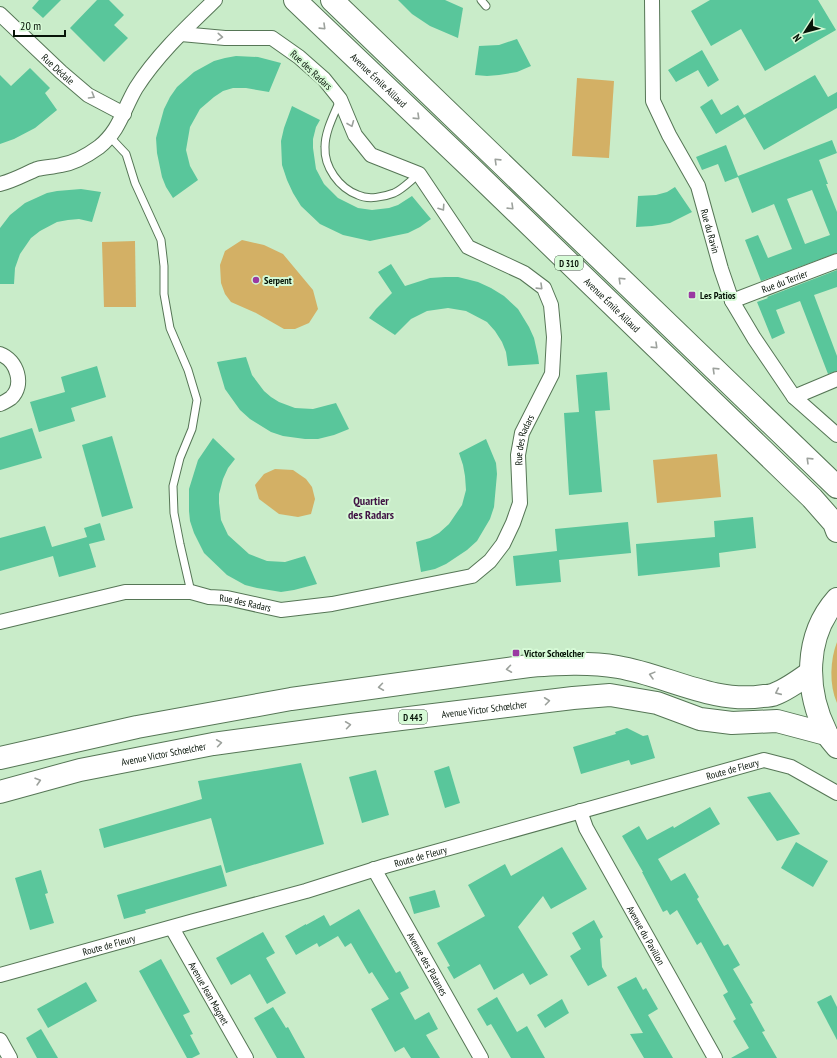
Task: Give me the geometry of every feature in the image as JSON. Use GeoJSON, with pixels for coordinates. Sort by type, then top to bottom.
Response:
{"type":"FeatureCollection","features":[{"type":"Feature","properties":{"kind":"main road","name":"Avenue Émile Aillaud"},"geometry":{"type":"LineString","coordinates":[[295,0],[812,498],[834,523],[837,531]]}},
{"type":"Feature","properties":{"kind":"main road","name":"D 310"},"geometry":{"type":"LineString","coordinates":[[332,0],[837,487]]}},
{"type":"Feature","properties":{"kind":"main road"},"geometry":{"type":"LineString","coordinates":[[832,740],[814,703],[811,672],[812,650],[820,626],[837,599]]}},
{"type":"Feature","properties":{"kind":"main road"},"geometry":{"type":"LineString","coordinates":[[0,758],[137,727],[291,699],[529,666],[565,664],[618,667],[712,694],[749,698],[774,695],[795,684],[811,672]]}},
{"type":"Feature","properties":{"kind":"main road","name":"Avenue Victor Schœlcher"},"geometry":{"type":"LineString","coordinates":[[0,792],[80,770],[213,744],[360,724],[610,694],[657,703],[700,719],[732,723],[777,721],[832,740]]}},
{"type":"Feature","properties":{"kind":"street"},"geometry":{"type":"LineString","coordinates":[[1,185],[38,169],[74,161],[99,147],[117,128],[136,89],[156,61],[216,0]]}},
{"type":"Feature","properties":{"kind":"street","name":"Rue du Ravin"},"geometry":{"type":"LineString","coordinates":[[652,0],[653,101],[698,186],[721,270],[732,301],[754,338],[794,397],[837,435]]}},
{"type":"Feature","properties":{"kind":"street","name":"Rue Dédale"},"geometry":{"type":"LineString","coordinates":[[0,14],[61,72],[88,95],[124,114]]}},
{"type":"Feature","properties":{"kind":"street","name":"Rue des Radars"},"geometry":{"type":"LineString","coordinates":[[0,622],[125,592],[191,592],[209,597],[227,598],[281,610],[332,604],[472,576],[490,561],[503,544],[513,524],[520,503],[518,455],[522,433],[552,374],[554,337],[551,305],[544,288],[524,273],[468,247],[419,174],[371,155],[355,135],[340,99],[324,79],[272,38],[225,38],[181,34]]}},
{"type":"Feature","properties":{"kind":"street","name":"Rue du Terrier"},"geometry":{"type":"LineString","coordinates":[[732,301],[837,261]]}},
{"type":"Feature","properties":{"kind":"street"},"geometry":{"type":"LineString","coordinates":[[0,354],[12,362],[18,374],[18,386],[11,397],[0,404]]}},
{"type":"Feature","properties":{"kind":"street"},"geometry":{"type":"LineString","coordinates":[[794,397],[837,380]]}},
{"type":"Feature","properties":{"kind":"street","name":"Route de Fleury"},"geometry":{"type":"LineString","coordinates":[[0,976],[306,891],[374,869],[764,760],[791,767],[837,794]]}},
{"type":"Feature","properties":{"kind":"street","name":"Avenue du Pavillon"},"geometry":{"type":"LineString","coordinates":[[580,811],[586,828],[715,1058]]}},
{"type":"Feature","properties":{"kind":"street","name":"Avenue des Platanes"},"geometry":{"type":"LineString","coordinates":[[374,869],[481,1058]]}},
{"type":"Feature","properties":{"kind":"street","name":"Avenue Jean Magnet"},"geometry":{"type":"LineString","coordinates":[[172,928],[246,1058]]}},
{"type":"Feature","properties":{"kind":"street"},"geometry":{"type":"LineString","coordinates":[[0,1040],[10,1058]]}},
{"type":"Feature","properties":{"kind":"lane"},"geometry":{"type":"LineString","coordinates":[[481,0],[486,6]]}},
{"type":"Feature","properties":{"kind":"lane"},"geometry":{"type":"LineString","coordinates":[[340,99],[327,133],[325,147],[326,162],[332,174],[340,184],[358,196],[374,198],[394,193],[419,174]]}},
{"type":"Feature","properties":{"kind":"lane"},"geometry":{"type":"LineString","coordinates":[[110,137],[126,154],[135,183],[161,240],[164,266],[164,294],[170,328],[188,370],[197,400],[192,429],[180,458],[173,486],[174,513],[191,592]]}},
{"type":"Feature","properties":{"kind":"shaded area"},"geometry":{"type":"Polygon","coordinates":[[[577,78],[614,81],[609,158],[572,156],[577,78]]]}},
{"type":"Feature","properties":{"kind":"shaded area"},"geometry":{"type":"Polygon","coordinates":[[[242,240],[264,245],[283,254],[313,290],[318,309],[309,323],[295,329],[284,329],[256,313],[231,302],[225,294],[221,283],[220,265],[225,251],[242,240]]]}},
{"type":"Feature","properties":{"kind":"shaded area"},"geometry":{"type":"Polygon","coordinates":[[[135,241],[136,307],[104,307],[102,242],[135,241]]]}},
{"type":"Feature","properties":{"kind":"shaded area"},"geometry":{"type":"Polygon","coordinates":[[[717,454],[721,497],[657,503],[653,460],[717,454]]]}},
{"type":"Feature","properties":{"kind":"shaded area"},"geometry":{"type":"Polygon","coordinates":[[[275,469],[293,470],[306,479],[312,487],[315,499],[311,514],[298,517],[279,514],[259,499],[255,485],[264,474],[275,469]]]}},
{"type":"Feature","properties":{"kind":"shaded area"},"geometry":{"type":"Polygon","coordinates":[[[837,642],[837,703],[834,696],[831,672],[837,642]]]}},
{"type":"Feature","properties":{"kind":"building"},"geometry":{"type":"Polygon","coordinates":[[[39,0],[61,0],[43,18],[32,8],[39,0]]]}},
{"type":"Feature","properties":{"kind":"building"},"geometry":{"type":"Polygon","coordinates":[[[97,0],[109,0],[124,15],[114,25],[128,38],[104,62],[70,28],[97,0]]]}},
{"type":"Feature","properties":{"kind":"building"},"geometry":{"type":"Polygon","coordinates":[[[398,0],[445,0],[463,8],[458,38],[430,26],[412,14],[398,0]]]}},
{"type":"Feature","properties":{"kind":"building"},"geometry":{"type":"Polygon","coordinates":[[[710,0],[818,0],[836,30],[765,71],[741,29],[711,46],[691,11],[710,0]]]}},
{"type":"Feature","properties":{"kind":"building"},"geometry":{"type":"Polygon","coordinates":[[[517,39],[531,66],[517,72],[499,75],[475,75],[479,46],[499,45],[517,39]]]}},
{"type":"Feature","properties":{"kind":"building"},"geometry":{"type":"Polygon","coordinates":[[[702,50],[719,80],[708,87],[698,70],[676,82],[668,70],[702,50]]]}},
{"type":"Feature","properties":{"kind":"building"},"geometry":{"type":"Polygon","coordinates":[[[236,56],[258,57],[281,63],[269,92],[246,88],[233,88],[223,91],[200,109],[190,127],[186,150],[190,166],[198,180],[173,198],[162,177],[157,153],[156,138],[164,109],[177,87],[194,72],[214,61],[236,56]]]}},
{"type":"Feature","properties":{"kind":"building"},"geometry":{"type":"Polygon","coordinates":[[[30,68],[50,88],[45,93],[57,110],[35,128],[14,139],[0,144],[0,75],[11,86],[30,68]]]}},
{"type":"Feature","properties":{"kind":"building"},"geometry":{"type":"Polygon","coordinates":[[[815,75],[828,97],[837,92],[837,108],[764,150],[745,117],[716,134],[700,107],[712,99],[721,115],[738,105],[744,115],[815,75]]]}},
{"type":"Feature","properties":{"kind":"building"},"geometry":{"type":"Polygon","coordinates":[[[292,106],[320,120],[316,127],[313,139],[316,169],[324,184],[338,198],[358,208],[372,210],[389,208],[398,205],[412,196],[431,219],[408,233],[370,241],[343,235],[320,224],[301,206],[293,193],[282,165],[281,141],[292,106]]]}},
{"type":"Feature","properties":{"kind":"building"},"geometry":{"type":"Polygon","coordinates":[[[832,140],[837,153],[819,160],[828,184],[826,184],[837,212],[837,253],[761,281],[745,240],[758,235],[768,258],[792,249],[774,204],[752,213],[738,177],[725,182],[718,164],[702,170],[696,157],[726,145],[738,176],[832,140]],[[812,190],[787,199],[805,244],[830,235],[812,190]]]}},
{"type":"Feature","properties":{"kind":"building"},"geometry":{"type":"Polygon","coordinates":[[[675,187],[692,212],[670,223],[636,227],[638,196],[656,195],[667,192],[675,187]]]}},
{"type":"Feature","properties":{"kind":"building"},"geometry":{"type":"Polygon","coordinates":[[[81,189],[101,192],[92,222],[79,219],[68,220],[57,222],[40,231],[31,238],[20,254],[15,268],[14,284],[0,284],[0,228],[10,215],[25,203],[47,193],[81,189]]]}},
{"type":"Feature","properties":{"kind":"building"},"geometry":{"type":"Polygon","coordinates":[[[391,264],[405,286],[430,278],[458,277],[478,282],[504,296],[518,309],[529,327],[534,338],[539,364],[508,366],[506,352],[495,331],[487,322],[466,311],[448,308],[427,311],[411,319],[395,335],[369,318],[392,293],[378,272],[391,264]]]}},
{"type":"Feature","properties":{"kind":"building"},"geometry":{"type":"Polygon","coordinates":[[[837,270],[837,287],[814,295],[837,356],[837,371],[828,374],[800,301],[776,310],[785,333],[772,339],[757,302],[837,270]]]}},
{"type":"Feature","properties":{"kind":"building"},"geometry":{"type":"Polygon","coordinates":[[[246,357],[252,375],[264,391],[271,397],[279,402],[295,408],[313,409],[336,403],[349,429],[318,439],[305,439],[283,436],[271,432],[250,419],[240,410],[225,389],[217,362],[246,357]]]}},
{"type":"Feature","properties":{"kind":"building"},"geometry":{"type":"Polygon","coordinates":[[[97,366],[106,397],[71,408],[75,421],[39,432],[30,402],[65,392],[61,377],[97,366]]]}},
{"type":"Feature","properties":{"kind":"building"},"geometry":{"type":"Polygon","coordinates":[[[607,372],[610,410],[595,411],[602,492],[569,495],[564,413],[579,412],[576,375],[607,372]]]}},
{"type":"Feature","properties":{"kind":"building"},"geometry":{"type":"Polygon","coordinates":[[[32,428],[42,458],[0,470],[0,438],[32,428]]]}},
{"type":"Feature","properties":{"kind":"building"},"geometry":{"type":"Polygon","coordinates":[[[112,436],[133,508],[102,517],[82,445],[112,436]]]}},
{"type":"Feature","properties":{"kind":"building"},"geometry":{"type":"Polygon","coordinates":[[[213,438],[235,459],[228,468],[219,494],[221,520],[228,535],[249,554],[267,561],[285,562],[305,556],[317,584],[281,592],[245,585],[227,575],[204,553],[190,521],[189,489],[198,460],[213,438]]]}},
{"type":"Feature","properties":{"kind":"building"},"geometry":{"type":"Polygon","coordinates":[[[486,439],[496,463],[497,474],[494,507],[490,519],[477,541],[467,550],[446,564],[435,569],[421,572],[416,542],[430,538],[439,533],[449,524],[462,505],[466,490],[463,465],[459,453],[486,439]]]}},
{"type":"Feature","properties":{"kind":"building"},"geometry":{"type":"Polygon","coordinates":[[[753,517],[756,548],[719,553],[720,567],[638,576],[636,544],[715,537],[714,521],[753,517]]]}},
{"type":"Feature","properties":{"kind":"building"},"geometry":{"type":"Polygon","coordinates":[[[628,522],[631,553],[559,560],[561,582],[516,586],[513,556],[557,551],[555,529],[628,522]]]}},
{"type":"Feature","properties":{"kind":"building"},"geometry":{"type":"Polygon","coordinates":[[[100,523],[105,540],[89,544],[96,567],[59,577],[53,556],[0,571],[0,538],[45,526],[52,547],[87,537],[84,528],[100,523]]]}},
{"type":"Feature","properties":{"kind":"building"},"geometry":{"type":"Polygon","coordinates":[[[627,728],[643,736],[648,735],[655,758],[631,765],[629,760],[581,774],[573,747],[616,734],[615,732],[627,728]]]}},
{"type":"Feature","properties":{"kind":"building"},"geometry":{"type":"Polygon","coordinates":[[[301,763],[324,844],[226,873],[211,818],[104,848],[99,829],[202,799],[198,781],[301,763]]]}},
{"type":"Feature","properties":{"kind":"building"},"geometry":{"type":"Polygon","coordinates":[[[449,766],[460,803],[445,808],[434,771],[449,766]]]}},
{"type":"Feature","properties":{"kind":"building"},"geometry":{"type":"Polygon","coordinates":[[[376,770],[389,815],[362,823],[349,777],[376,770]]]}},
{"type":"Feature","properties":{"kind":"building"},"geometry":{"type":"Polygon","coordinates":[[[770,792],[800,834],[777,841],[747,797],[770,792]]]}},
{"type":"Feature","properties":{"kind":"building"},"geometry":{"type":"Polygon","coordinates":[[[710,807],[720,824],[658,859],[671,881],[685,873],[699,897],[697,899],[724,946],[728,944],[740,965],[733,969],[753,1003],[750,1004],[765,1031],[762,1032],[777,1058],[731,1058],[749,1048],[733,1021],[736,1019],[723,995],[728,992],[701,942],[697,945],[677,910],[670,915],[667,910],[663,912],[643,872],[622,836],[639,826],[647,840],[673,826],[674,828],[710,807]]]}},
{"type":"Feature","properties":{"kind":"building"},"geometry":{"type":"Polygon","coordinates":[[[796,842],[828,861],[813,887],[781,868],[796,842]]]}},
{"type":"Feature","properties":{"kind":"building"},"geometry":{"type":"Polygon","coordinates":[[[562,847],[587,889],[551,909],[543,896],[518,927],[548,975],[530,985],[523,973],[494,990],[480,964],[454,979],[447,967],[450,966],[437,943],[485,916],[468,885],[505,864],[511,876],[562,847]]]}},
{"type":"Feature","properties":{"kind":"building"},"geometry":{"type":"Polygon","coordinates":[[[221,865],[227,886],[145,910],[146,913],[124,919],[117,895],[221,865]]]}},
{"type":"Feature","properties":{"kind":"building"},"geometry":{"type":"Polygon","coordinates":[[[41,870],[48,893],[45,894],[54,923],[30,930],[15,878],[41,870]]]}},
{"type":"Feature","properties":{"kind":"building"},"geometry":{"type":"Polygon","coordinates":[[[435,890],[440,907],[414,914],[409,897],[435,890]]]}},
{"type":"Feature","properties":{"kind":"building"},"geometry":{"type":"Polygon","coordinates":[[[359,909],[396,973],[400,971],[409,988],[400,993],[415,1020],[429,1012],[438,1029],[426,1035],[440,1058],[411,1058],[404,1047],[395,1052],[371,1009],[389,999],[372,972],[369,974],[351,943],[345,947],[338,936],[319,947],[317,943],[296,955],[285,936],[324,915],[330,926],[359,909]]]}},
{"type":"Feature","properties":{"kind":"building"},"geometry":{"type":"Polygon","coordinates":[[[594,920],[603,937],[600,939],[602,967],[607,976],[588,986],[570,956],[581,949],[572,933],[594,920]]]}},
{"type":"Feature","properties":{"kind":"building"},"geometry":{"type":"Polygon","coordinates":[[[263,932],[275,953],[266,958],[286,993],[267,1004],[250,974],[231,985],[216,958],[263,932]]]}},
{"type":"Feature","properties":{"kind":"building"},"geometry":{"type":"Polygon","coordinates":[[[161,959],[190,1012],[183,1015],[193,1034],[190,1035],[200,1054],[192,1058],[187,1058],[139,971],[161,959]]]}},
{"type":"Feature","properties":{"kind":"building"},"geometry":{"type":"Polygon","coordinates":[[[636,977],[643,990],[646,988],[658,1009],[648,1015],[673,1058],[644,1058],[630,1034],[643,1033],[617,987],[636,977]]]}},
{"type":"Feature","properties":{"kind":"building"},"geometry":{"type":"Polygon","coordinates":[[[86,982],[97,1001],[48,1028],[37,1009],[86,982]]]}},
{"type":"Feature","properties":{"kind":"building"},"geometry":{"type":"Polygon","coordinates":[[[831,995],[837,1007],[837,1040],[817,1002],[831,995]]]}},
{"type":"Feature","properties":{"kind":"building"},"geometry":{"type":"Polygon","coordinates":[[[497,997],[517,1032],[527,1026],[545,1058],[511,1058],[491,1024],[487,1026],[477,1009],[497,997]]]}},
{"type":"Feature","properties":{"kind":"building"},"geometry":{"type":"Polygon","coordinates":[[[562,999],[569,1013],[545,1028],[537,1015],[562,999]]]}},
{"type":"Feature","properties":{"kind":"building"},"geometry":{"type":"Polygon","coordinates":[[[273,1007],[286,1028],[288,1027],[305,1058],[277,1058],[254,1018],[273,1007]]]}},
{"type":"Feature","properties":{"kind":"building"},"geometry":{"type":"Polygon","coordinates":[[[41,1029],[58,1058],[37,1058],[26,1038],[41,1029]]]}},
{"type":"Feature","properties":{"kind":"place","name":"Serpent"},"geometry":{"type":"Point","coordinates":[256,280]}},
{"type":"Feature","properties":{"kind":"place","name":"Les Patios"},"geometry":{"type":"Point","coordinates":[692,295]}},
{"type":"Feature","properties":{"kind":"place","name":"Victor Schœlcher"},"geometry":{"type":"Point","coordinates":[516,653]}},
{"type":"Feature","properties":{"kind":"district","name":"Quartier des Radars"},"geometry":{"type":"Point","coordinates":[371,507]}}]}
